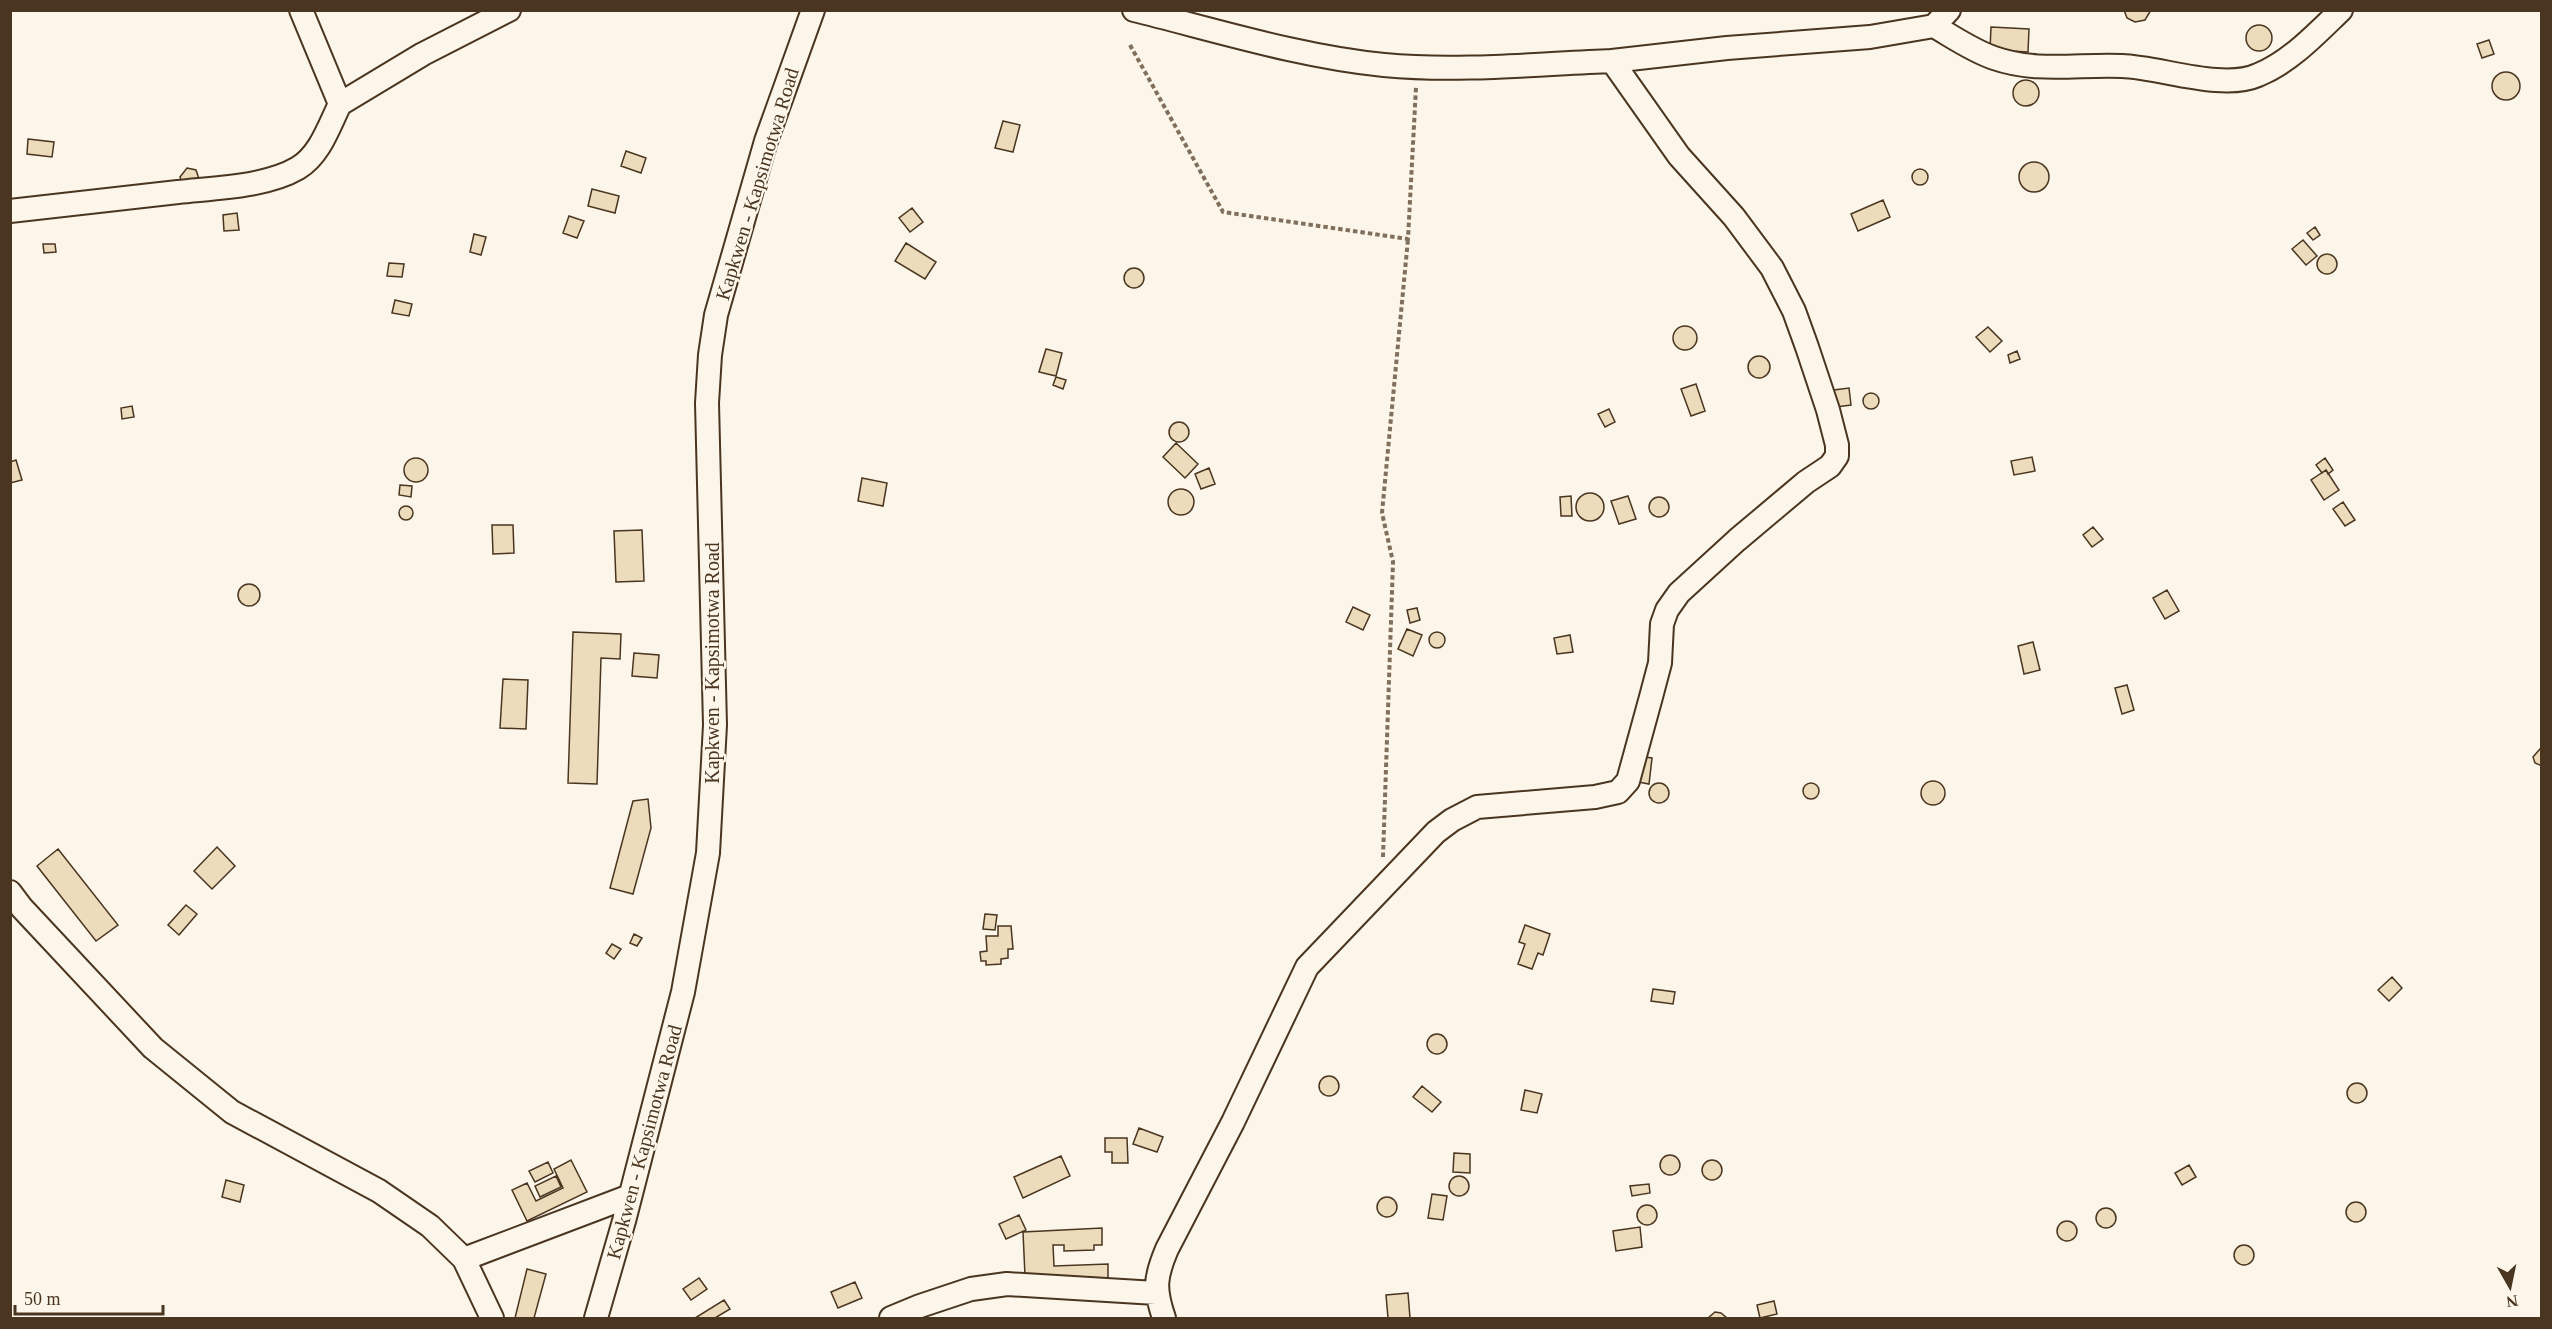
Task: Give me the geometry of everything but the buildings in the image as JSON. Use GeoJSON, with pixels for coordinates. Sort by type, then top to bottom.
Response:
{"type":"FeatureCollection","features":[{"type":"Feature","properties":{"kind":"street"},"geometry":{"type":"LineString","coordinates":[[301,10],[340,104]]}},
{"type":"Feature","properties":{"kind":"street"},"geometry":{"type":"LineString","coordinates":[[10,211],[237,185],[279,176],[299,168],[320,144],[340,104],[423,54],[509,10]]}},
{"type":"Feature","properties":{"kind":"street","name":"Kapkwen - Kapsimotwa Road"},"geometry":{"type":"LineString","coordinates":[[596,1318],[684,992],[708,853],[716,725],[707,403],[710,355],[716,315],[766,141],[813,10]]}},
{"type":"Feature","properties":{"kind":"street"},"geometry":{"type":"LineString","coordinates":[[1134,10],[1326,56],[1384,65],[1454,66],[1612,61],[1727,48],[1870,37],[1941,18],[1993,58],[2023,66],[2049,68],[2122,66],[2196,78],[2238,80],[2257,76],[2302,47],[2341,10]]}},
{"type":"Feature","properties":{"kind":"street"},"geometry":{"type":"LineString","coordinates":[[1164,1318],[1156,1293],[1158,1269],[1233,1122],[1307,967],[1436,832],[1452,820],[1477,807],[1595,797],[1618,792],[1628,781],[1654,686],[1660,663],[1662,624],[1667,610],[1679,593],[1720,555],[1806,482],[1830,466],[1837,456],[1837,445],[1828,410],[1804,338],[1794,310],[1772,268],[1734,217],[1679,156],[1612,61]]}},
{"type":"Feature","properties":{"kind":"street"},"geometry":{"type":"LineString","coordinates":[[10,892],[22,908],[153,1048],[232,1112],[379,1191],[430,1226],[464,1259],[492,1318]]}},
{"type":"Feature","properties":{"kind":"street"},"geometry":{"type":"LineString","coordinates":[[464,1259],[630,1196]]}},
{"type":"Feature","properties":{"kind":"street"},"geometry":{"type":"LineString","coordinates":[[891,1318],[971,1289],[1006,1284],[1156,1293]]}},
{"type":"Feature","properties":{"kind":"path"},"geometry":{"type":"LineString","coordinates":[[1130,45],[1224,212],[1408,239]]}},
{"type":"Feature","properties":{"kind":"path"},"geometry":{"type":"LineString","coordinates":[[1382,888],[1393,562],[1382,513],[1408,239],[1416,86]]}}]}
